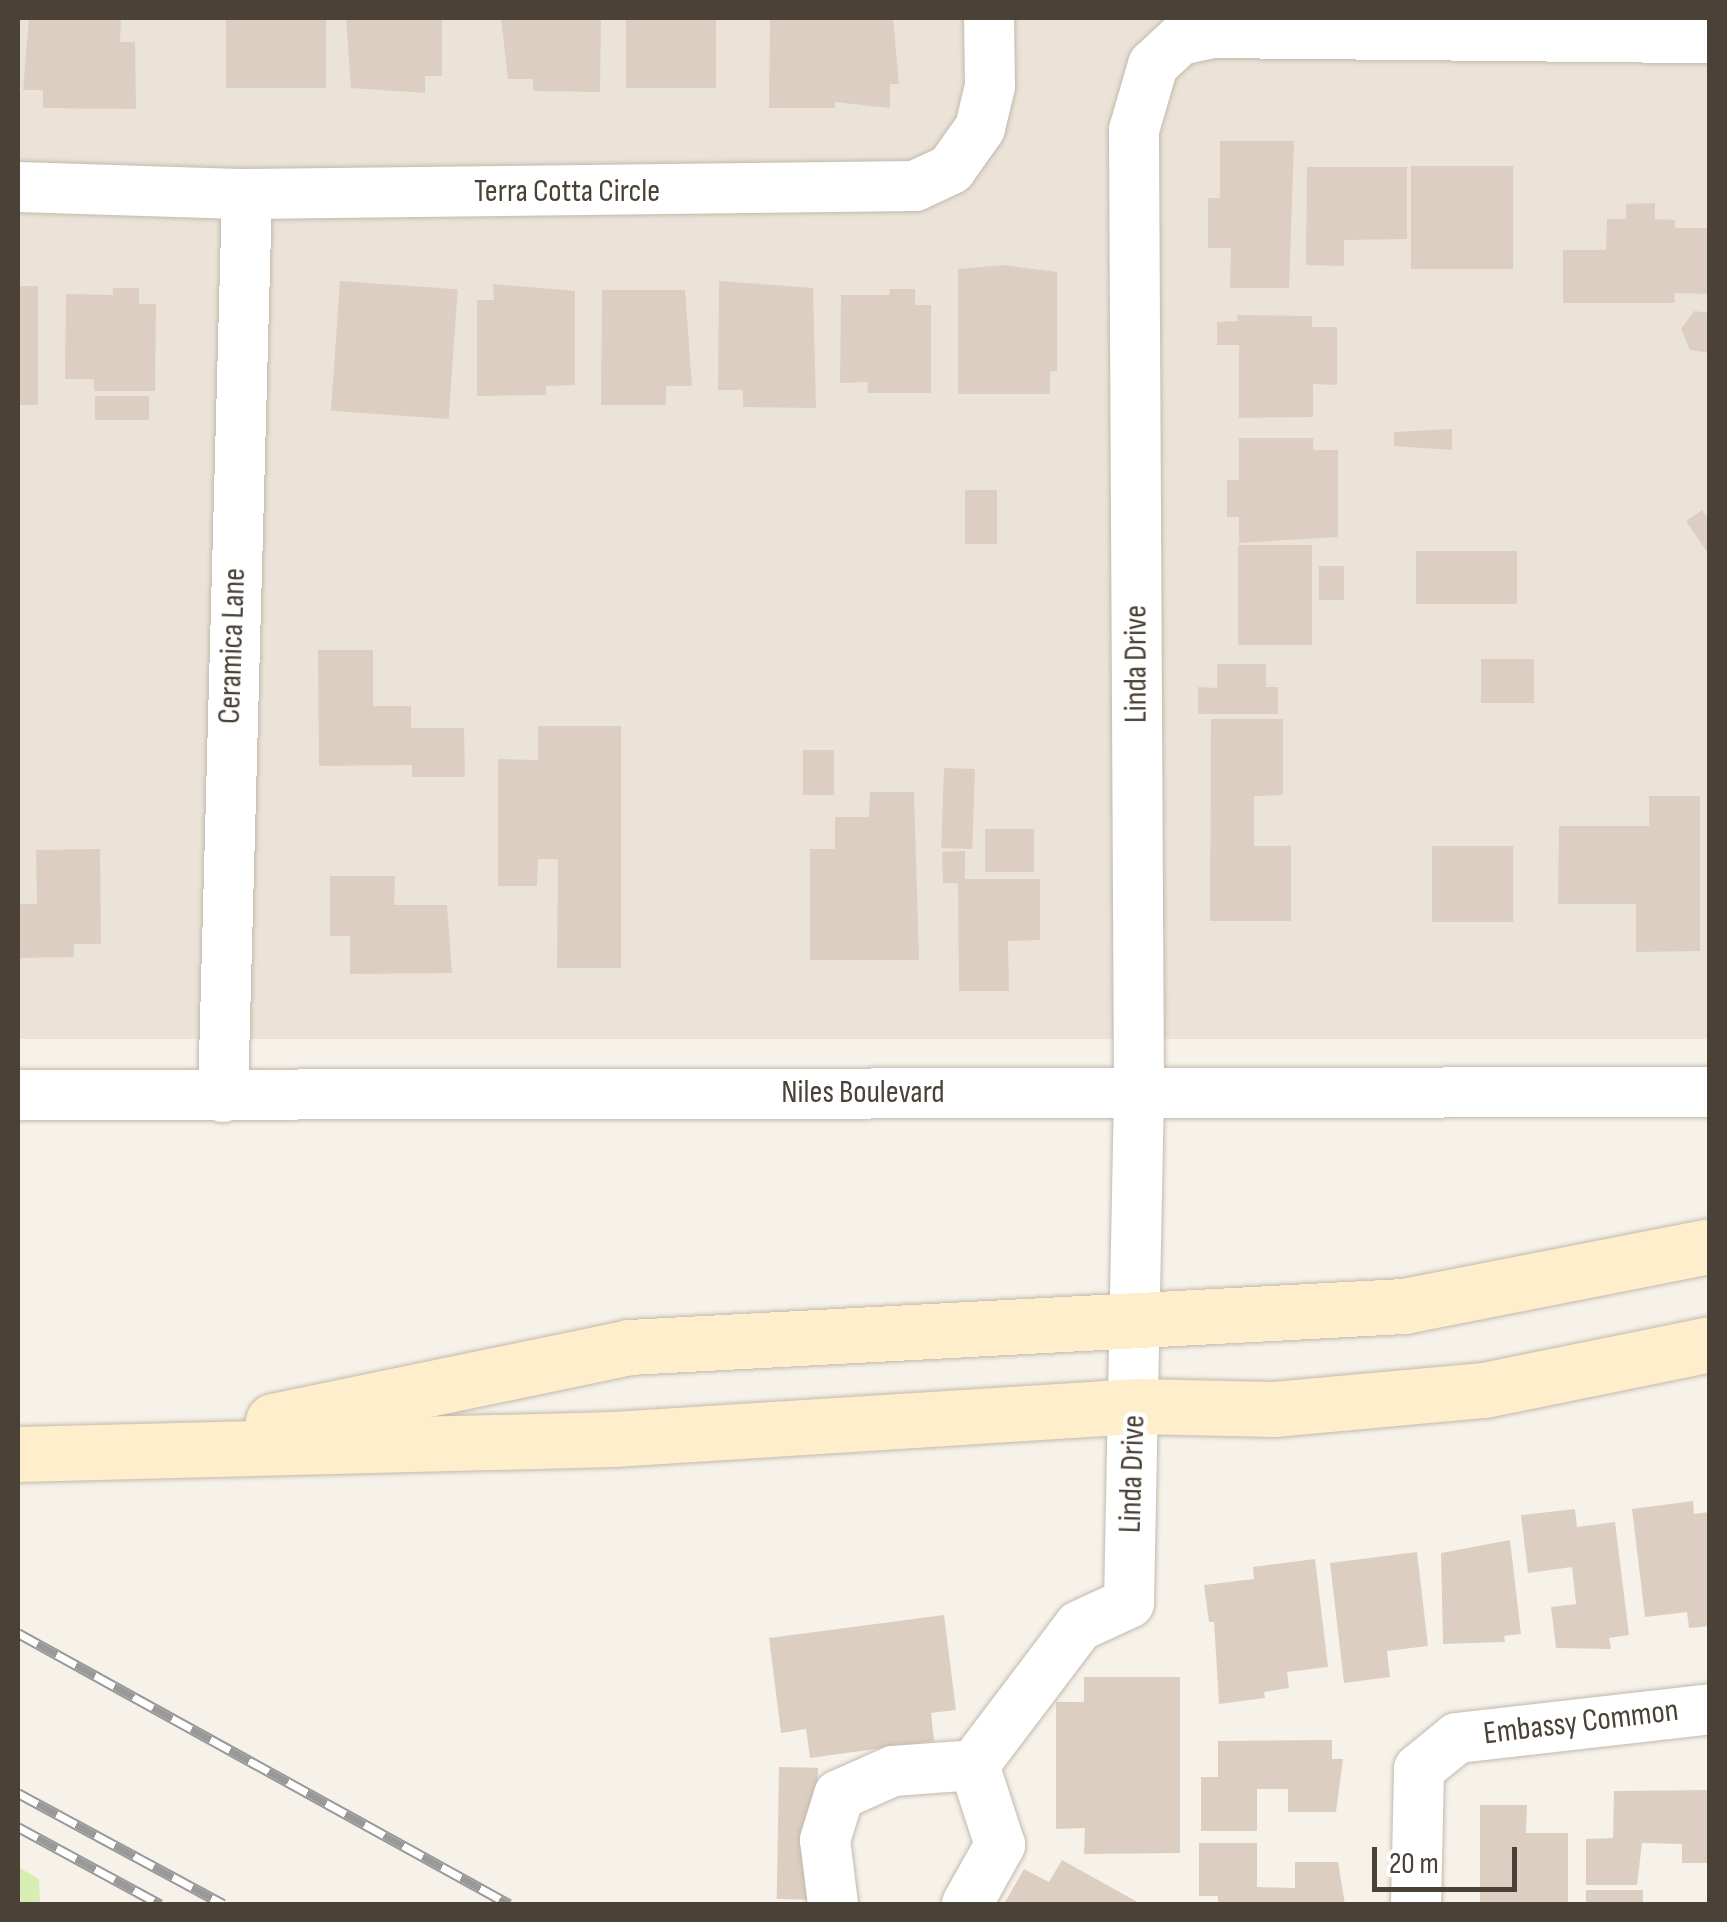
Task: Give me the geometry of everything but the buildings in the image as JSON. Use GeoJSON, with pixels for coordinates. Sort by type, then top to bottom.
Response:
{"type":"FeatureCollection","features":[{"type":"Feature","properties":{"kind":"main road"},"geometry":{"type":"LineString","coordinates":[[143,1449],[629,1347],[1404,1306],[1699,1258]]}},
{"type":"Feature","properties":{"kind":"main road"},"geometry":{"type":"LineString","coordinates":[[18,1454],[614,1439],[1136,1406],[1274,1409],[1484,1390],[1710,1344]]}},
{"type":"Feature","properties":{"kind":"street","name":"Terra Cotta Circle"},"geometry":{"type":"LineString","coordinates":[[18,187],[247,194],[914,186],[952,169],[980,128],[990,86],[989,18]]}},
{"type":"Feature","properties":{"kind":"street","name":"Linda Drive"},"geometry":{"type":"LineString","coordinates":[[974,1765],[1079,1626],[1129,1603],[1136,1406],[1139,1091],[1134,130],[1153,65],[1180,40],[1212,34],[1710,38]]}},
{"type":"Feature","properties":{"kind":"street","name":"Ceramica Lane"},"geometry":{"type":"LineString","coordinates":[[223,1098],[247,194]]}},
{"type":"Feature","properties":{"kind":"street","name":"Niles Boulevard"},"geometry":{"type":"LineString","coordinates":[[18,1094],[223,1098],[1139,1091],[1710,1092]]}},
{"type":"Feature","properties":{"kind":"street","name":"Embassy Common"},"geometry":{"type":"LineString","coordinates":[[1416,1904],[1419,1769],[1457,1738],[1710,1708]]}},
{"type":"Feature","properties":{"kind":"street"},"geometry":{"type":"LineString","coordinates":[[834,1904],[825,1840],[839,1795],[893,1771],[974,1765],[1000,1845],[967,1904]]}},
{"type":"Feature","properties":{"kind":"shaded area"},"geometry":{"type":"Polygon","coordinates":[[[18,18],[1709,18],[1709,1039],[18,1039],[18,18]]]}},
{"type":"Feature","properties":{"kind":"green space"},"geometry":{"type":"Polygon","coordinates":[[[18,1867],[39,1879],[40,1904],[18,1904],[18,1867]]]}},
{"type":"Feature","properties":{"kind":"railway"},"geometry":{"type":"LineString","coordinates":[[18,1633],[509,1904]]}},
{"type":"Feature","properties":{"kind":"railway"},"geometry":{"type":"LineString","coordinates":[[18,1793],[223,1904]]}},
{"type":"Feature","properties":{"kind":"railway"},"geometry":{"type":"LineString","coordinates":[[18,1827],[160,1904]]}}]}
